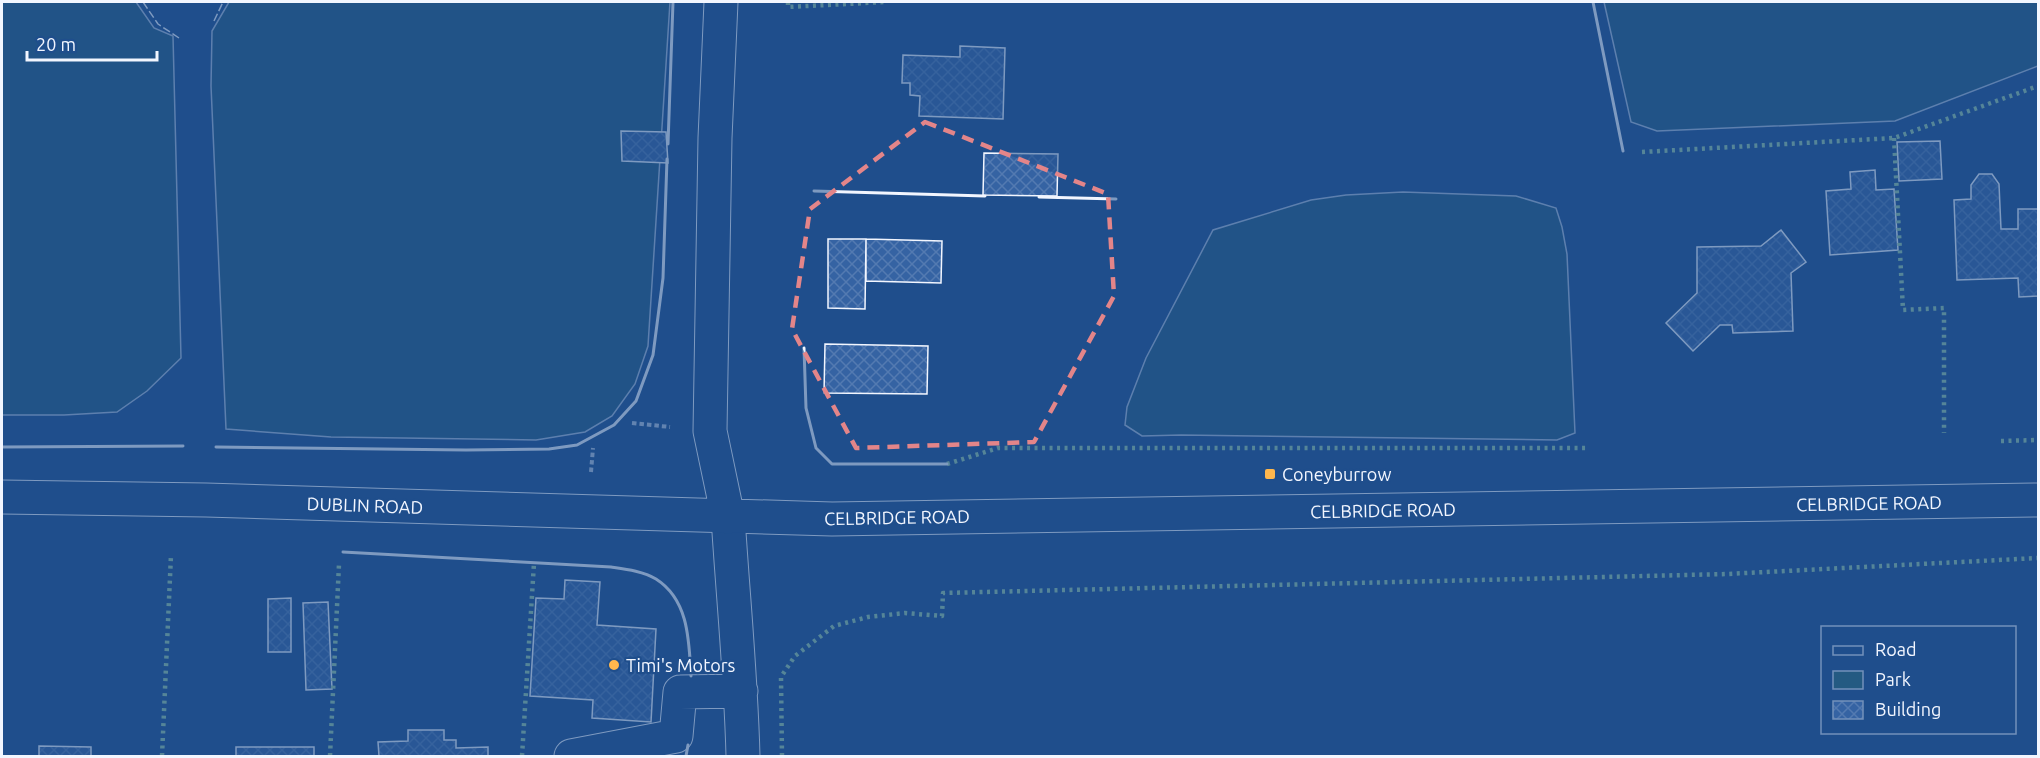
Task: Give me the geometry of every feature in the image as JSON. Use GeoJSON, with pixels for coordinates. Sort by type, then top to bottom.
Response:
{"type":"FeatureCollection","features":[{"type":"Feature","properties":{"kind":"main road"},"geometry":{"type":"LineString","coordinates":[[721,2],[715,138],[710,431],[728,517],[741,691],[743,756]]}},
{"type":"Feature","properties":{"kind":"main road","name":"DUBLIN ROAD"},"geometry":{"type":"LineString","coordinates":[[2,497],[206,500],[728,517]]}},
{"type":"Feature","properties":{"kind":"main road","name":"CELBRIDGE ROAD"},"geometry":{"type":"LineString","coordinates":[[728,517],[832,519],[2038,500]]}},
{"type":"Feature","properties":{"kind":"main road"},"geometry":{"type":"LineString","coordinates":[[571,756],[676,736],[680,692],[741,691]]}},
{"type":"Feature","properties":{"kind":"highlighted area"},"geometry":{"type":"Polygon","coordinates":[[[925,122],[1108,194],[1114,296],[1034,442],[856,448],[792,329],[810,209],[925,122]]]}},
{"type":"Feature","properties":{"kind":"green space"},"geometry":{"type":"Polygon","coordinates":[[[2,2],[136,2],[154,28],[173,36],[181,358],[147,391],[117,412],[2,415],[2,2]]]}},
{"type":"Feature","properties":{"kind":"green space"},"geometry":{"type":"Polygon","coordinates":[[[229,2],[670,2],[648,346],[635,384],[612,416],[585,432],[536,440],[331,437],[226,429],[211,86],[212,31],[229,2]]]}},
{"type":"Feature","properties":{"kind":"green space"},"geometry":{"type":"Polygon","coordinates":[[[1604,2],[2038,2],[2038,66],[1895,121],[1657,131],[1631,122],[1604,2]]]}},
{"type":"Feature","properties":{"kind":"green space"},"geometry":{"type":"Polygon","coordinates":[[[1403,192],[1516,196],[1556,208],[1567,254],[1575,433],[1557,440],[1142,436],[1125,425],[1127,407],[1146,358],[1213,230],[1311,200],[1346,195],[1403,192]]]}},
{"type":"Feature","properties":{"kind":"building"},"geometry":{"type":"Polygon","coordinates":[[[960,46],[1005,48],[1003,119],[919,116],[920,96],[910,95],[910,83],[902,83],[903,55],[960,57],[960,46]]]}},
{"type":"Feature","properties":{"kind":"building"},"geometry":{"type":"Polygon","coordinates":[[[621,131],[666,132],[668,163],[622,161],[621,131]]]}},
{"type":"Feature","properties":{"kind":"building"},"geometry":{"type":"Polygon","coordinates":[[[1940,141],[1942,179],[1899,181],[1897,142],[1940,141]]]}},
{"type":"Feature","properties":{"kind":"building"},"geometry":{"type":"Polygon","coordinates":[[[984,153],[1058,154],[1057,196],[983,195],[984,153]]]}},
{"type":"Feature","properties":{"kind":"building"},"geometry":{"type":"Polygon","coordinates":[[[1875,170],[1876,190],[1894,189],[1898,250],[1830,255],[1826,191],[1851,189],[1850,172],[1875,170]]]}},
{"type":"Feature","properties":{"kind":"building"},"geometry":{"type":"Polygon","coordinates":[[[1979,174],[1992,174],[1999,184],[2001,229],[2018,229],[2018,209],[2038,209],[2038,296],[2019,297],[2018,278],[1957,280],[1954,200],[1971,199],[1971,185],[1979,174]]]}},
{"type":"Feature","properties":{"kind":"building"},"geometry":{"type":"Polygon","coordinates":[[[1781,230],[1806,262],[1791,273],[1793,331],[1733,333],[1732,325],[1720,325],[1693,351],[1666,323],[1697,293],[1697,247],[1761,246],[1781,230]]]}},
{"type":"Feature","properties":{"kind":"building"},"geometry":{"type":"Polygon","coordinates":[[[828,239],[866,239],[865,309],[828,308],[828,239]]]}},
{"type":"Feature","properties":{"kind":"building"},"geometry":{"type":"Polygon","coordinates":[[[866,239],[942,241],[941,283],[866,281],[866,239]]]}},
{"type":"Feature","properties":{"kind":"building"},"geometry":{"type":"Polygon","coordinates":[[[825,344],[928,346],[927,394],[824,393],[825,344]]]}},
{"type":"Feature","properties":{"kind":"building"},"geometry":{"type":"Polygon","coordinates":[[[565,580],[600,582],[597,625],[656,629],[651,722],[592,718],[593,700],[530,696],[536,598],[564,599],[565,580]]]}},
{"type":"Feature","properties":{"kind":"building"},"geometry":{"type":"Polygon","coordinates":[[[291,598],[291,652],[268,652],[268,599],[291,598]]]}},
{"type":"Feature","properties":{"kind":"building"},"geometry":{"type":"Polygon","coordinates":[[[328,602],[332,689],[306,690],[303,603],[328,602]]]}},
{"type":"Feature","properties":{"kind":"building"},"geometry":{"type":"Polygon","coordinates":[[[408,730],[444,730],[444,740],[456,740],[456,748],[488,747],[488,756],[379,756],[378,742],[408,741],[408,730]]]}},
{"type":"Feature","properties":{"kind":"building"},"geometry":{"type":"Polygon","coordinates":[[[39,746],[91,747],[91,756],[39,756],[39,746]]]}},
{"type":"Feature","properties":{"kind":"building"},"geometry":{"type":"Polygon","coordinates":[[[236,747],[314,747],[314,756],[236,756],[236,747]]]}},
{"type":"Feature","properties":{"kind":"hedge"},"geometry":{"type":"LineString","coordinates":[[788,2],[788,7],[885,2]]}},
{"type":"Feature","properties":{"kind":"hedge"},"geometry":{"type":"LineString","coordinates":[[1642,152],[1894,138],[2038,86]]}},
{"type":"Feature","properties":{"kind":"hedge"},"geometry":{"type":"LineString","coordinates":[[1894,138],[1903,310],[1944,308],[1944,433]]}},
{"type":"Feature","properties":{"kind":"hedge"},"geometry":{"type":"LineString","coordinates":[[2001,441],[2038,440]]}},
{"type":"Feature","properties":{"kind":"hedge"},"geometry":{"type":"LineString","coordinates":[[947,464],[998,448],[1586,448]]}},
{"type":"Feature","properties":{"kind":"hedge"},"geometry":{"type":"LineString","coordinates":[[162,756],[171,555]]}},
{"type":"Feature","properties":{"kind":"hedge"},"geometry":{"type":"LineString","coordinates":[[782,756],[781,677],[795,656],[834,626],[868,617],[905,613],[942,616],[943,593],[1727,574],[2038,558]]}},
{"type":"Feature","properties":{"kind":"hedge"},"geometry":{"type":"LineString","coordinates":[[522,756],[534,563]]}},
{"type":"Feature","properties":{"kind":"hedge"},"geometry":{"type":"LineString","coordinates":[[330,756],[339,564]]}},
{"type":"Feature","properties":{"kind":"fence"},"geometry":{"type":"LineString","coordinates":[[143,2],[158,24],[179,38]]}},
{"type":"Feature","properties":{"kind":"fence"},"geometry":{"type":"LineString","coordinates":[[214,21],[223,2]]}},
{"type":"Feature","properties":{"kind":"wall"},"geometry":{"type":"LineString","coordinates":[[668,144],[673,2]]}},
{"type":"Feature","properties":{"kind":"wall"},"geometry":{"type":"LineString","coordinates":[[1593,2],[1623,151]]}},
{"type":"Feature","properties":{"kind":"wall"},"geometry":{"type":"LineString","coordinates":[[216,447],[549,449],[577,445],[614,425],[636,401],[653,355],[663,278],[667,159]]}},
{"type":"Feature","properties":{"kind":"wall"},"geometry":{"type":"LineString","coordinates":[[814,191],[985,196]]}},
{"type":"Feature","properties":{"kind":"wall"},"geometry":{"type":"LineString","coordinates":[[1039,197],[1116,199]]}},
{"type":"Feature","properties":{"kind":"wall"},"geometry":{"type":"LineString","coordinates":[[804,348],[806,408],[816,448],[832,464],[947,464]]}},
{"type":"Feature","properties":{"kind":"wall"},"geometry":{"type":"LineString","coordinates":[[2,447],[183,446]]}},
{"type":"Feature","properties":{"kind":"wall"},"geometry":{"type":"LineString","coordinates":[[343,552],[611,567],[645,574],[667,588],[681,610],[688,635],[691,676]]}},
{"type":"Feature","properties":{"kind":"wall"},"geometry":{"type":"LineString","coordinates":[[686,756],[688,745]]}},
{"type":"Feature","properties":{"kind":"place","name":"Coneyburrow"},"geometry":{"type":"Point","coordinates":[1270,474]}},
{"type":"Feature","properties":{"kind":"place","name":"Timi's Motors"},"geometry":{"type":"Point","coordinates":[614,665]}}]}
